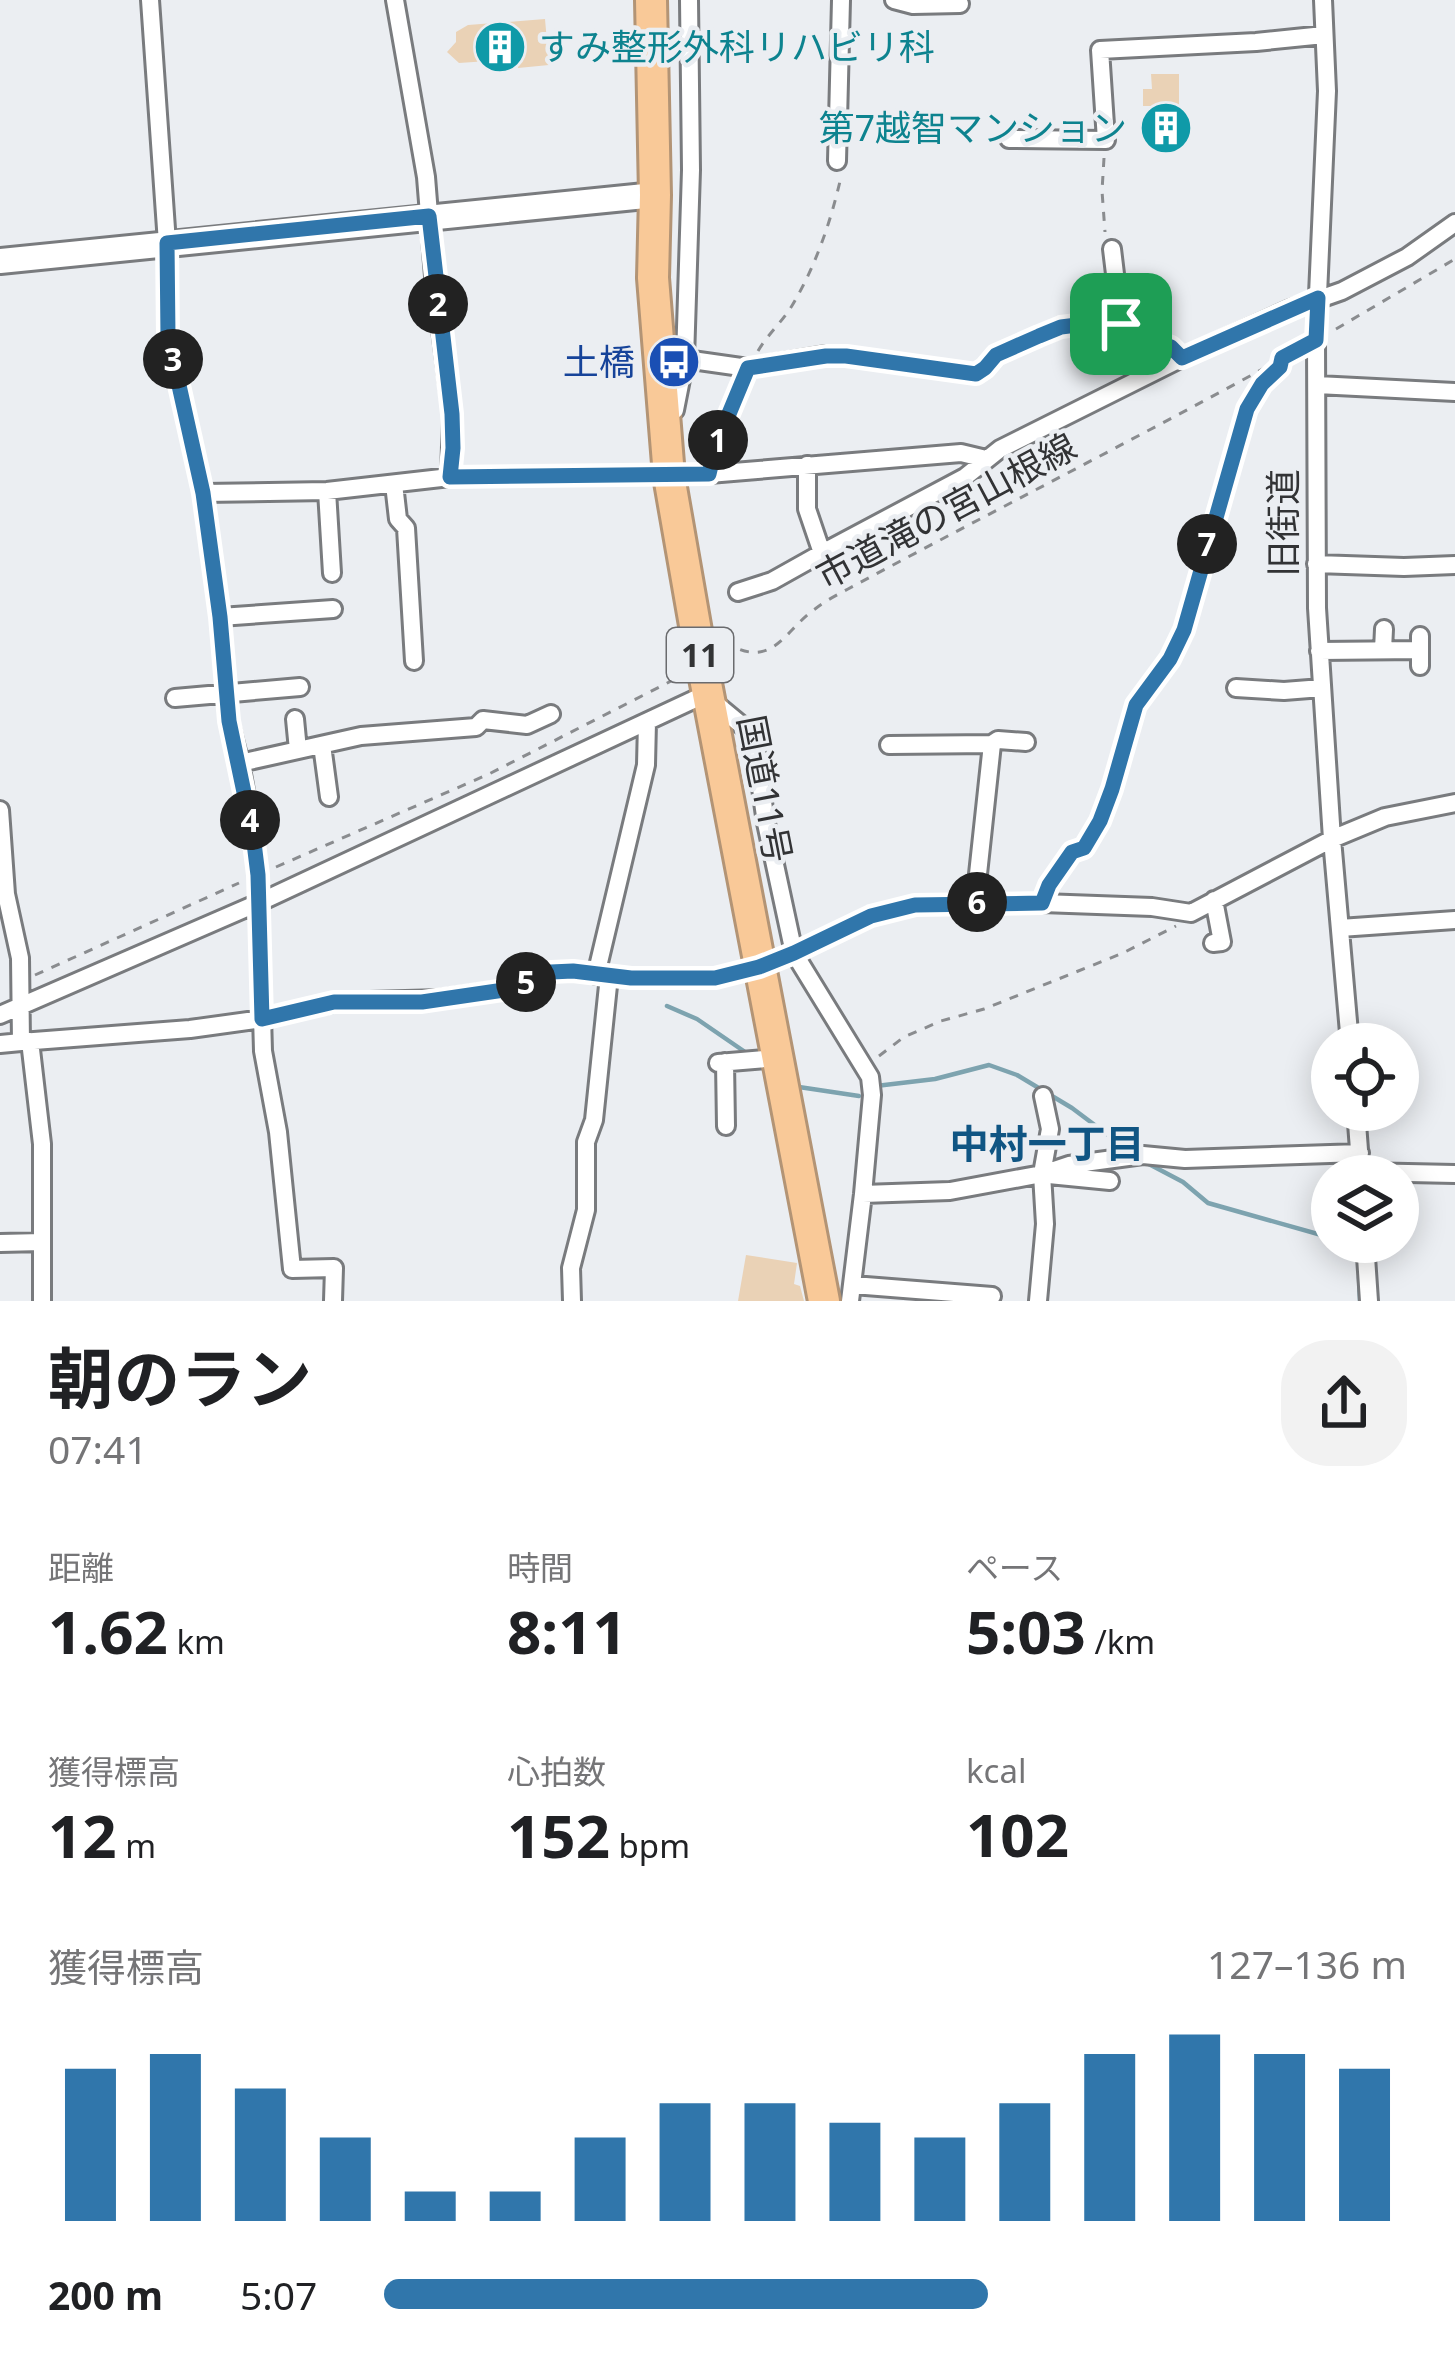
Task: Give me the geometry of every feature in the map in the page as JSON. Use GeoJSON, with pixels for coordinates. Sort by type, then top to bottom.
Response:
{"type":"FeatureCollection","features":[{"type":"Feature","properties":{"kind":"highway","name":"国道11号"},"geometry":{"type":"LineString","coordinates":[[651,0],[653,278],[670,476],[699,689],[759,967],[763,1059],[824,1301]]}},
{"type":"Feature","properties":{"kind":"street"},"geometry":{"type":"LineString","coordinates":[[150,0],[167,243],[168,336],[203,493],[229,721],[258,875],[263,1052],[278,1132],[292,1269],[334,1268],[332,1301]]}},
{"type":"Feature","properties":{"kind":"street"},"geometry":{"type":"LineString","coordinates":[[394,0],[426,177],[452,414],[450,477]]}},
{"type":"Feature","properties":{"kind":"street"},"geometry":{"type":"LineString","coordinates":[[663,415],[675,410],[685,358],[692,170],[689,0]]}},
{"type":"Feature","properties":{"kind":"street"},"geometry":{"type":"LineString","coordinates":[[837,161],[842,0]]}},
{"type":"Feature","properties":{"kind":"street"},"geometry":{"type":"LineString","coordinates":[[894,0],[913,5],[960,4]]}},
{"type":"Feature","properties":{"kind":"street","name":"旧街道"},"geometry":{"type":"LineString","coordinates":[[1323,0],[1328,91],[1316,340],[1316,564],[1331,838],[1348,1023]]}},
{"type":"Feature","properties":{"kind":"street"},"geometry":{"type":"LineString","coordinates":[[1009,139],[1106,140],[1100,50],[1324,35]]}},
{"type":"Feature","properties":{"kind":"street"},"geometry":{"type":"LineString","coordinates":[[0,261],[655,195]]}},
{"type":"Feature","properties":{"kind":"street"},"geometry":{"type":"LineString","coordinates":[[738,592],[772,581],[965,477],[1000,448],[1182,358],[1342,291],[1407,257],[1455,223]]}},
{"type":"Feature","properties":{"kind":"street"},"geometry":{"type":"LineString","coordinates":[[1112,249],[1121,324]]}},
{"type":"Feature","properties":{"kind":"street"},"geometry":{"type":"LineString","coordinates":[[685,358],[748,368],[846,356],[976,374],[996,355],[1061,327],[1093,323],[1121,324],[1171,347],[1182,358]]}},
{"type":"Feature","properties":{"kind":"street"},"geometry":{"type":"LineString","coordinates":[[709,474],[748,368]]}},
{"type":"Feature","properties":{"kind":"street"},"geometry":{"type":"LineString","coordinates":[[1317,385],[1455,392]]}},
{"type":"Feature","properties":{"kind":"street"},"geometry":{"type":"LineString","coordinates":[[203,493],[327,491],[450,477],[709,474],[961,453],[986,459]]}},
{"type":"Feature","properties":{"kind":"street"},"geometry":{"type":"LineString","coordinates":[[807,465],[807,509],[822,553]]}},
{"type":"Feature","properties":{"kind":"street"},"geometry":{"type":"LineString","coordinates":[[394,484],[398,519],[406,528],[414,661]]}},
{"type":"Feature","properties":{"kind":"street"},"geometry":{"type":"LineString","coordinates":[[327,491],[332,574]]}},
{"type":"Feature","properties":{"kind":"street"},"geometry":{"type":"LineString","coordinates":[[1316,564],[1455,565]]}},
{"type":"Feature","properties":{"kind":"street"},"geometry":{"type":"LineString","coordinates":[[220,617],[333,609]]}},
{"type":"Feature","properties":{"kind":"street"},"geometry":{"type":"LineString","coordinates":[[1383,650],[1384,629]]}},
{"type":"Feature","properties":{"kind":"street"},"geometry":{"type":"LineString","coordinates":[[1319,651],[1420,651]]}},
{"type":"Feature","properties":{"kind":"street"},"geometry":{"type":"LineString","coordinates":[[175,698],[300,688]]}},
{"type":"Feature","properties":{"kind":"street"},"geometry":{"type":"LineString","coordinates":[[1236,688],[1322,688]]}},
{"type":"Feature","properties":{"kind":"street"},"geometry":{"type":"LineString","coordinates":[[0,1015],[258,903],[647,722],[699,689],[745,728],[756,753],[794,953],[870,1077],[851,1293],[992,1296]]}},
{"type":"Feature","properties":{"kind":"street"},"geometry":{"type":"LineString","coordinates":[[240,763],[362,736],[476,727],[483,721],[527,725],[550,714]]}},
{"type":"Feature","properties":{"kind":"street"},"geometry":{"type":"LineString","coordinates":[[295,719],[298,750]]}},
{"type":"Feature","properties":{"kind":"street"},"geometry":{"type":"LineString","coordinates":[[572,1301],[571,1268],[586,1210],[586,1142],[594,1120],[603,975],[646,765],[647,722]]}},
{"type":"Feature","properties":{"kind":"street"},"geometry":{"type":"LineString","coordinates":[[889,745],[1026,742]]}},
{"type":"Feature","properties":{"kind":"street"},"geometry":{"type":"LineString","coordinates":[[975,902],[992,744]]}},
{"type":"Feature","properties":{"kind":"street"},"geometry":{"type":"LineString","coordinates":[[322,745],[329,797]]}},
{"type":"Feature","properties":{"kind":"street"},"geometry":{"type":"LineString","coordinates":[[0,1044],[190,1029],[334,1002],[422,1002],[504,990],[551,972],[715,978],[759,967],[871,916],[915,905],[1042,903],[1190,913],[1331,838],[1385,817],[1455,803]]}},
{"type":"Feature","properties":{"kind":"street"},"geometry":{"type":"LineString","coordinates":[[0,810],[6,893],[20,958],[19,1007],[42,1144],[42,1301]]}},
{"type":"Feature","properties":{"kind":"street"},"geometry":{"type":"LineString","coordinates":[[1213,943],[1222,941],[1214,900]]}},
{"type":"Feature","properties":{"kind":"street"},"geometry":{"type":"LineString","coordinates":[[1340,928],[1455,920]]}},
{"type":"Feature","properties":{"kind":"street"},"geometry":{"type":"LineString","coordinates":[[726,1126],[721,1063],[763,1059]]}},
{"type":"Feature","properties":{"kind":"street"},"geometry":{"type":"LineString","coordinates":[[1037,1301],[1045,1225],[1042,1174],[1050,1129],[1043,1096]]}},
{"type":"Feature","properties":{"kind":"street"},"geometry":{"type":"LineString","coordinates":[[863,1194],[950,1191],[1069,1165],[1143,1155],[1311,1165]]}},
{"type":"Feature","properties":{"kind":"street"},"geometry":{"type":"LineString","coordinates":[[1419,1171],[1455,1174]]}},
{"type":"Feature","properties":{"kind":"street"},"geometry":{"type":"LineString","coordinates":[[1042,1174],[1110,1181]]}},
{"type":"Feature","properties":{"kind":"street"},"geometry":{"type":"LineString","coordinates":[[0,1243],[42,1242]]}},
{"type":"Feature","properties":{"kind":"street"},"geometry":{"type":"LineString","coordinates":[[1366,1263],[1369,1301]]}},
{"type":"Feature","properties":{"kind":"path"},"geometry":{"type":"LineString","coordinates":[[1106,140],[1102,191],[1106,244],[1112,249]]}},
{"type":"Feature","properties":{"kind":"path"},"geometry":{"type":"LineString","coordinates":[[748,368],[790,310],[820,247],[844,161],[837,161]]}},
{"type":"Feature","properties":{"kind":"path","name":"市道滝の宮山根線"},"geometry":{"type":"LineString","coordinates":[[22,980],[489,774],[699,689],[721,653],[736,648],[750,654],[773,649],[813,610],[848,589],[1185,413],[1455,259]]}},
{"type":"Feature","properties":{"kind":"path"},"geometry":{"type":"LineString","coordinates":[[1042,903],[1072,852],[1084,848],[1100,821],[1136,705],[1170,659],[1184,630],[1247,409],[1282,358]]}},
{"type":"Feature","properties":{"kind":"path"},"geometry":{"type":"LineString","coordinates":[[864,1068],[904,1037],[1123,952],[1179,925],[1190,913]]}},
{"type":"Feature","properties":{"kind":"building","name":"すみ整形外科リハビリ科"},"geometry":{"type":"Polygon","coordinates":[[[545,19],[549,65],[518,68],[517,59],[459,63],[447,52],[456,42],[456,32],[468,25],[545,19]]]}},
{"type":"Feature","properties":{"kind":"building","name":"第7越智マンション"},"geometry":{"type":"Polygon","coordinates":[[[1151,74],[1179,74],[1179,149],[1153,149],[1152,106],[1143,106],[1143,89],[1152,89],[1151,74]]]}},
{"type":"Feature","properties":{"kind":"building"},"geometry":{"type":"Polygon","coordinates":[[[746,1255],[797,1263],[794,1284],[800,1286],[804,1301],[738,1301],[746,1255]]]}},
{"type":"Feature","properties":{"kind":"waterway"},"geometry":{"type":"LineString","coordinates":[[667,1006],[697,1019],[748,1054]]}},
{"type":"Feature","properties":{"kind":"waterway"},"geometry":{"type":"LineString","coordinates":[[300,1018],[344,1010],[426,1007]]}},
{"type":"Feature","properties":{"kind":"waterway"},"geometry":{"type":"LineString","coordinates":[[876,1086],[935,1079],[989,1065],[1017,1075],[1072,1108],[1128,1150]]}},
{"type":"Feature","properties":{"kind":"waterway"},"geometry":{"type":"LineString","coordinates":[[799,1087],[859,1096]]}},
{"type":"Feature","properties":{"kind":"waterway"},"geometry":{"type":"LineString","coordinates":[[1145,1162],[1183,1182],[1208,1203],[1311,1232]]}},
{"type":"Feature","properties":{"kind":"waterway"},"geometry":{"type":"LineString","coordinates":[[1359,1277],[1360,1301]]}},
{"type":"Feature","properties":{"kind":"place","name":"すみ整形外科リハビリ科"},"geometry":{"type":"Point","coordinates":[500,47]}},
{"type":"Feature","properties":{"kind":"place","name":"第7越智マンション"},"geometry":{"type":"Point","coordinates":[1166,128]}},
{"type":"Feature","properties":{"kind":"place","name":"土橋"},"geometry":{"type":"Point","coordinates":[674,362]}},
{"type":"Feature","properties":{"kind":"district","name":"中村一丁目"},"geometry":{"type":"Point","coordinates":[1047,1144]}},
{"type":"Feature","properties":{"kind":"route"},"geometry":{"type":"LineString","coordinates":[[429,216],[452,414],[450,477],[709,474],[748,368],[846,356],[976,374],[996,355],[1061,327],[1121,324],[1171,347],[1182,358],[1318,298],[1316,340],[1282,358],[1247,409],[1184,630],[1170,659],[1136,705],[1100,821],[1084,848],[1072,852],[1042,903],[915,905],[871,916],[759,967],[715,978],[551,972],[504,990],[422,1002],[334,1002],[262,1019],[258,875],[229,721],[203,493],[168,336],[167,243],[429,216]]}}]}
